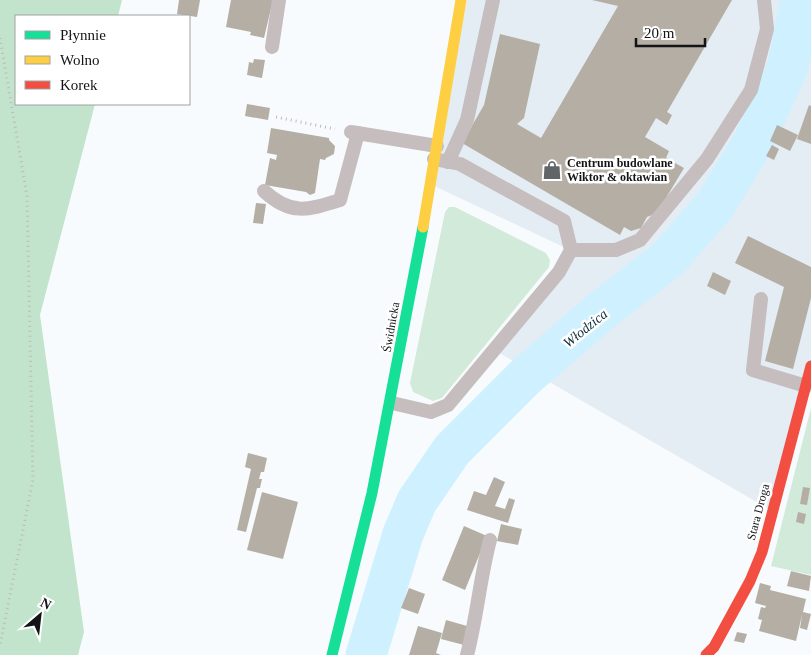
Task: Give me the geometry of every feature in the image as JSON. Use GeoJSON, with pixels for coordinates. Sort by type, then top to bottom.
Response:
{"type":"FeatureCollection","features":[{"type":"Feature","properties":{"kind":"street","name":"Świdnicka"},"geometry":{"type":"LineString","coordinates":[[332,655],[366,526],[392,403],[440,156],[461,0]]}},
{"type":"Feature","properties":{"kind":"street","name":"Stara Droga"},"geometry":{"type":"LineString","coordinates":[[706,655],[714,647],[750,581],[762,552],[811,366]]}},
{"type":"Feature","properties":{"kind":"lane"},"geometry":{"type":"LineString","coordinates":[[272,47],[279,0]]}},
{"type":"Feature","properties":{"kind":"lane"},"geometry":{"type":"LineString","coordinates":[[440,156],[467,120],[493,0]]}},
{"type":"Feature","properties":{"kind":"lane"},"geometry":{"type":"LineString","coordinates":[[571,250],[616,250],[640,240],[707,158],[751,90],[766,29],[764,0]]}},
{"type":"Feature","properties":{"kind":"lane"},"geometry":{"type":"LineString","coordinates":[[264,191],[277,203],[308,210],[340,200],[354,132],[440,156],[460,164],[564,221],[571,250],[559,272],[448,405],[431,412],[392,403]]}},
{"type":"Feature","properties":{"kind":"lane"},"geometry":{"type":"LineString","coordinates":[[761,299],[753,370],[806,386]]}},
{"type":"Feature","properties":{"kind":"lane"},"geometry":{"type":"LineString","coordinates":[[467,655],[480,578],[490,540]]}},
{"type":"Feature","properties":{"kind":"path"},"geometry":{"type":"LineString","coordinates":[[0,38],[27,196],[33,480],[0,645]]}},
{"type":"Feature","properties":{"kind":"path"},"geometry":{"type":"LineString","coordinates":[[276,117],[354,132]]}},
{"type":"Feature","properties":{"kind":"shaded area"},"geometry":{"type":"Polygon","coordinates":[[[467,0],[811,0],[811,358],[772,511],[494,350],[570,250],[430,184],[467,0]]]}},
{"type":"Feature","properties":{"kind":"green space"},"geometry":{"type":"Polygon","coordinates":[[[0,0],[122,0],[118,15],[15,15],[15,105],[95,105],[40,315],[84,632],[78,655],[0,655],[0,0]]]}},
{"type":"Feature","properties":{"kind":"green space"},"geometry":{"type":"Polygon","coordinates":[[[449,207],[455,207],[546,253],[550,260],[549,267],[442,398],[433,401],[413,392],[410,383],[445,212],[449,207]]]}},
{"type":"Feature","properties":{"kind":"green space"},"geometry":{"type":"Polygon","coordinates":[[[811,408],[811,575],[771,566],[811,408]]]}},
{"type":"Feature","properties":{"kind":"building"},"geometry":{"type":"Polygon","coordinates":[[[179,0],[200,0],[197,17],[177,14],[179,0]]]}},
{"type":"Feature","properties":{"kind":"building"},"geometry":{"type":"Polygon","coordinates":[[[231,0],[273,0],[264,38],[250,35],[251,32],[226,27],[231,0]]]}},
{"type":"Feature","properties":{"kind":"building"},"geometry":{"type":"Polygon","coordinates":[[[592,0],[732,0],[667,112],[672,115],[667,125],[656,118],[645,137],[669,151],[666,158],[684,168],[657,213],[647,217],[641,228],[631,231],[624,227],[620,235],[462,143],[484,105],[500,34],[540,44],[524,118],[517,124],[541,138],[618,6],[592,0]]]}},
{"type":"Feature","properties":{"kind":"building"},"geometry":{"type":"Polygon","coordinates":[[[254,59],[265,60],[262,78],[247,75],[249,62],[253,63],[254,59]]]}},
{"type":"Feature","properties":{"kind":"building"},"geometry":{"type":"Polygon","coordinates":[[[247,104],[270,108],[268,120],[245,116],[247,104]]]}},
{"type":"Feature","properties":{"kind":"building"},"geometry":{"type":"Polygon","coordinates":[[[809,105],[811,106],[811,144],[797,139],[809,105]]]}},
{"type":"Feature","properties":{"kind":"building"},"geometry":{"type":"Polygon","coordinates":[[[777,125],[798,135],[790,151],[770,141],[777,125]]]}},
{"type":"Feature","properties":{"kind":"building"},"geometry":{"type":"Polygon","coordinates":[[[271,128],[329,138],[335,146],[334,154],[325,160],[320,159],[315,193],[310,195],[306,192],[265,185],[270,158],[276,160],[277,155],[267,153],[271,128]]]}},
{"type":"Feature","properties":{"kind":"building"},"geometry":{"type":"Polygon","coordinates":[[[772,145],[779,149],[774,160],[766,156],[772,145]]]}},
{"type":"Feature","properties":{"kind":"building"},"geometry":{"type":"Polygon","coordinates":[[[256,203],[266,204],[263,224],[253,223],[256,203]]]}},
{"type":"Feature","properties":{"kind":"building"},"geometry":{"type":"Polygon","coordinates":[[[748,236],[811,267],[811,298],[793,369],[765,361],[784,287],[735,263],[748,236]]]}},
{"type":"Feature","properties":{"kind":"building"},"geometry":{"type":"Polygon","coordinates":[[[713,272],[731,281],[725,295],[707,286],[713,272]]]}},
{"type":"Feature","properties":{"kind":"building"},"geometry":{"type":"Polygon","coordinates":[[[248,453],[267,458],[264,472],[261,472],[259,479],[262,479],[260,488],[257,488],[246,532],[237,530],[251,469],[245,467],[248,453]]]}},
{"type":"Feature","properties":{"kind":"building"},"geometry":{"type":"Polygon","coordinates":[[[494,477],[505,482],[495,506],[505,509],[509,498],[515,500],[508,523],[467,510],[474,491],[486,495],[494,477]]]}},
{"type":"Feature","properties":{"kind":"building"},"geometry":{"type":"Polygon","coordinates":[[[803,487],[810,488],[807,505],[800,504],[803,487]]]}},
{"type":"Feature","properties":{"kind":"building"},"geometry":{"type":"Polygon","coordinates":[[[262,492],[298,502],[283,559],[247,550],[262,492]]]}},
{"type":"Feature","properties":{"kind":"building"},"geometry":{"type":"Polygon","coordinates":[[[798,512],[806,514],[804,524],[796,522],[798,512]]]}},
{"type":"Feature","properties":{"kind":"building"},"geometry":{"type":"Polygon","coordinates":[[[501,524],[522,529],[518,545],[497,541],[501,524]]]}},
{"type":"Feature","properties":{"kind":"building"},"geometry":{"type":"Polygon","coordinates":[[[464,526],[487,536],[465,590],[442,580],[464,526]]]}},
{"type":"Feature","properties":{"kind":"building"},"geometry":{"type":"Polygon","coordinates":[[[791,571],[811,576],[809,591],[787,586],[791,571]]]}},
{"type":"Feature","properties":{"kind":"building"},"geometry":{"type":"Polygon","coordinates":[[[760,583],[771,586],[770,590],[806,599],[803,612],[811,614],[807,630],[800,628],[802,615],[796,641],[759,631],[762,620],[758,619],[761,607],[765,608],[766,606],[755,603],[760,583]]]}},
{"type":"Feature","properties":{"kind":"building"},"geometry":{"type":"Polygon","coordinates":[[[409,588],[425,594],[418,614],[401,608],[409,588]]]}},
{"type":"Feature","properties":{"kind":"building"},"geometry":{"type":"Polygon","coordinates":[[[446,620],[467,626],[464,645],[441,639],[446,620]]]}},
{"type":"Feature","properties":{"kind":"building"},"geometry":{"type":"Polygon","coordinates":[[[418,626],[442,633],[436,653],[441,655],[409,655],[418,626]]]}},
{"type":"Feature","properties":{"kind":"building"},"geometry":{"type":"Polygon","coordinates":[[[737,632],[747,634],[744,643],[734,641],[737,632]]]}},
{"type":"Feature","properties":{"kind":"waterway","name":"Włodzica"},"geometry":{"type":"LineString","coordinates":[[366,655],[403,534],[417,501],[452,450],[526,376],[600,312],[669,258],[715,205],[753,143],[787,69],[801,0]]}},
{"type":"Feature","properties":{"kind":"traffic: fast"},"geometry":{"type":"LineString","coordinates":[[332,655],[372,493],[423,227]]}},
{"type":"Feature","properties":{"kind":"traffic: slow"},"geometry":{"type":"LineString","coordinates":[[423,227],[461,0]]}},
{"type":"Feature","properties":{"kind":"traffic: jam"},"geometry":{"type":"LineString","coordinates":[[706,655],[714,647],[750,581],[762,552],[811,366]]}},
{"type":"Feature","properties":{"kind":"place","name":"Centrum budowlane Wiktor & oktawian"},"geometry":{"type":"Point","coordinates":[552,170]}}]}
